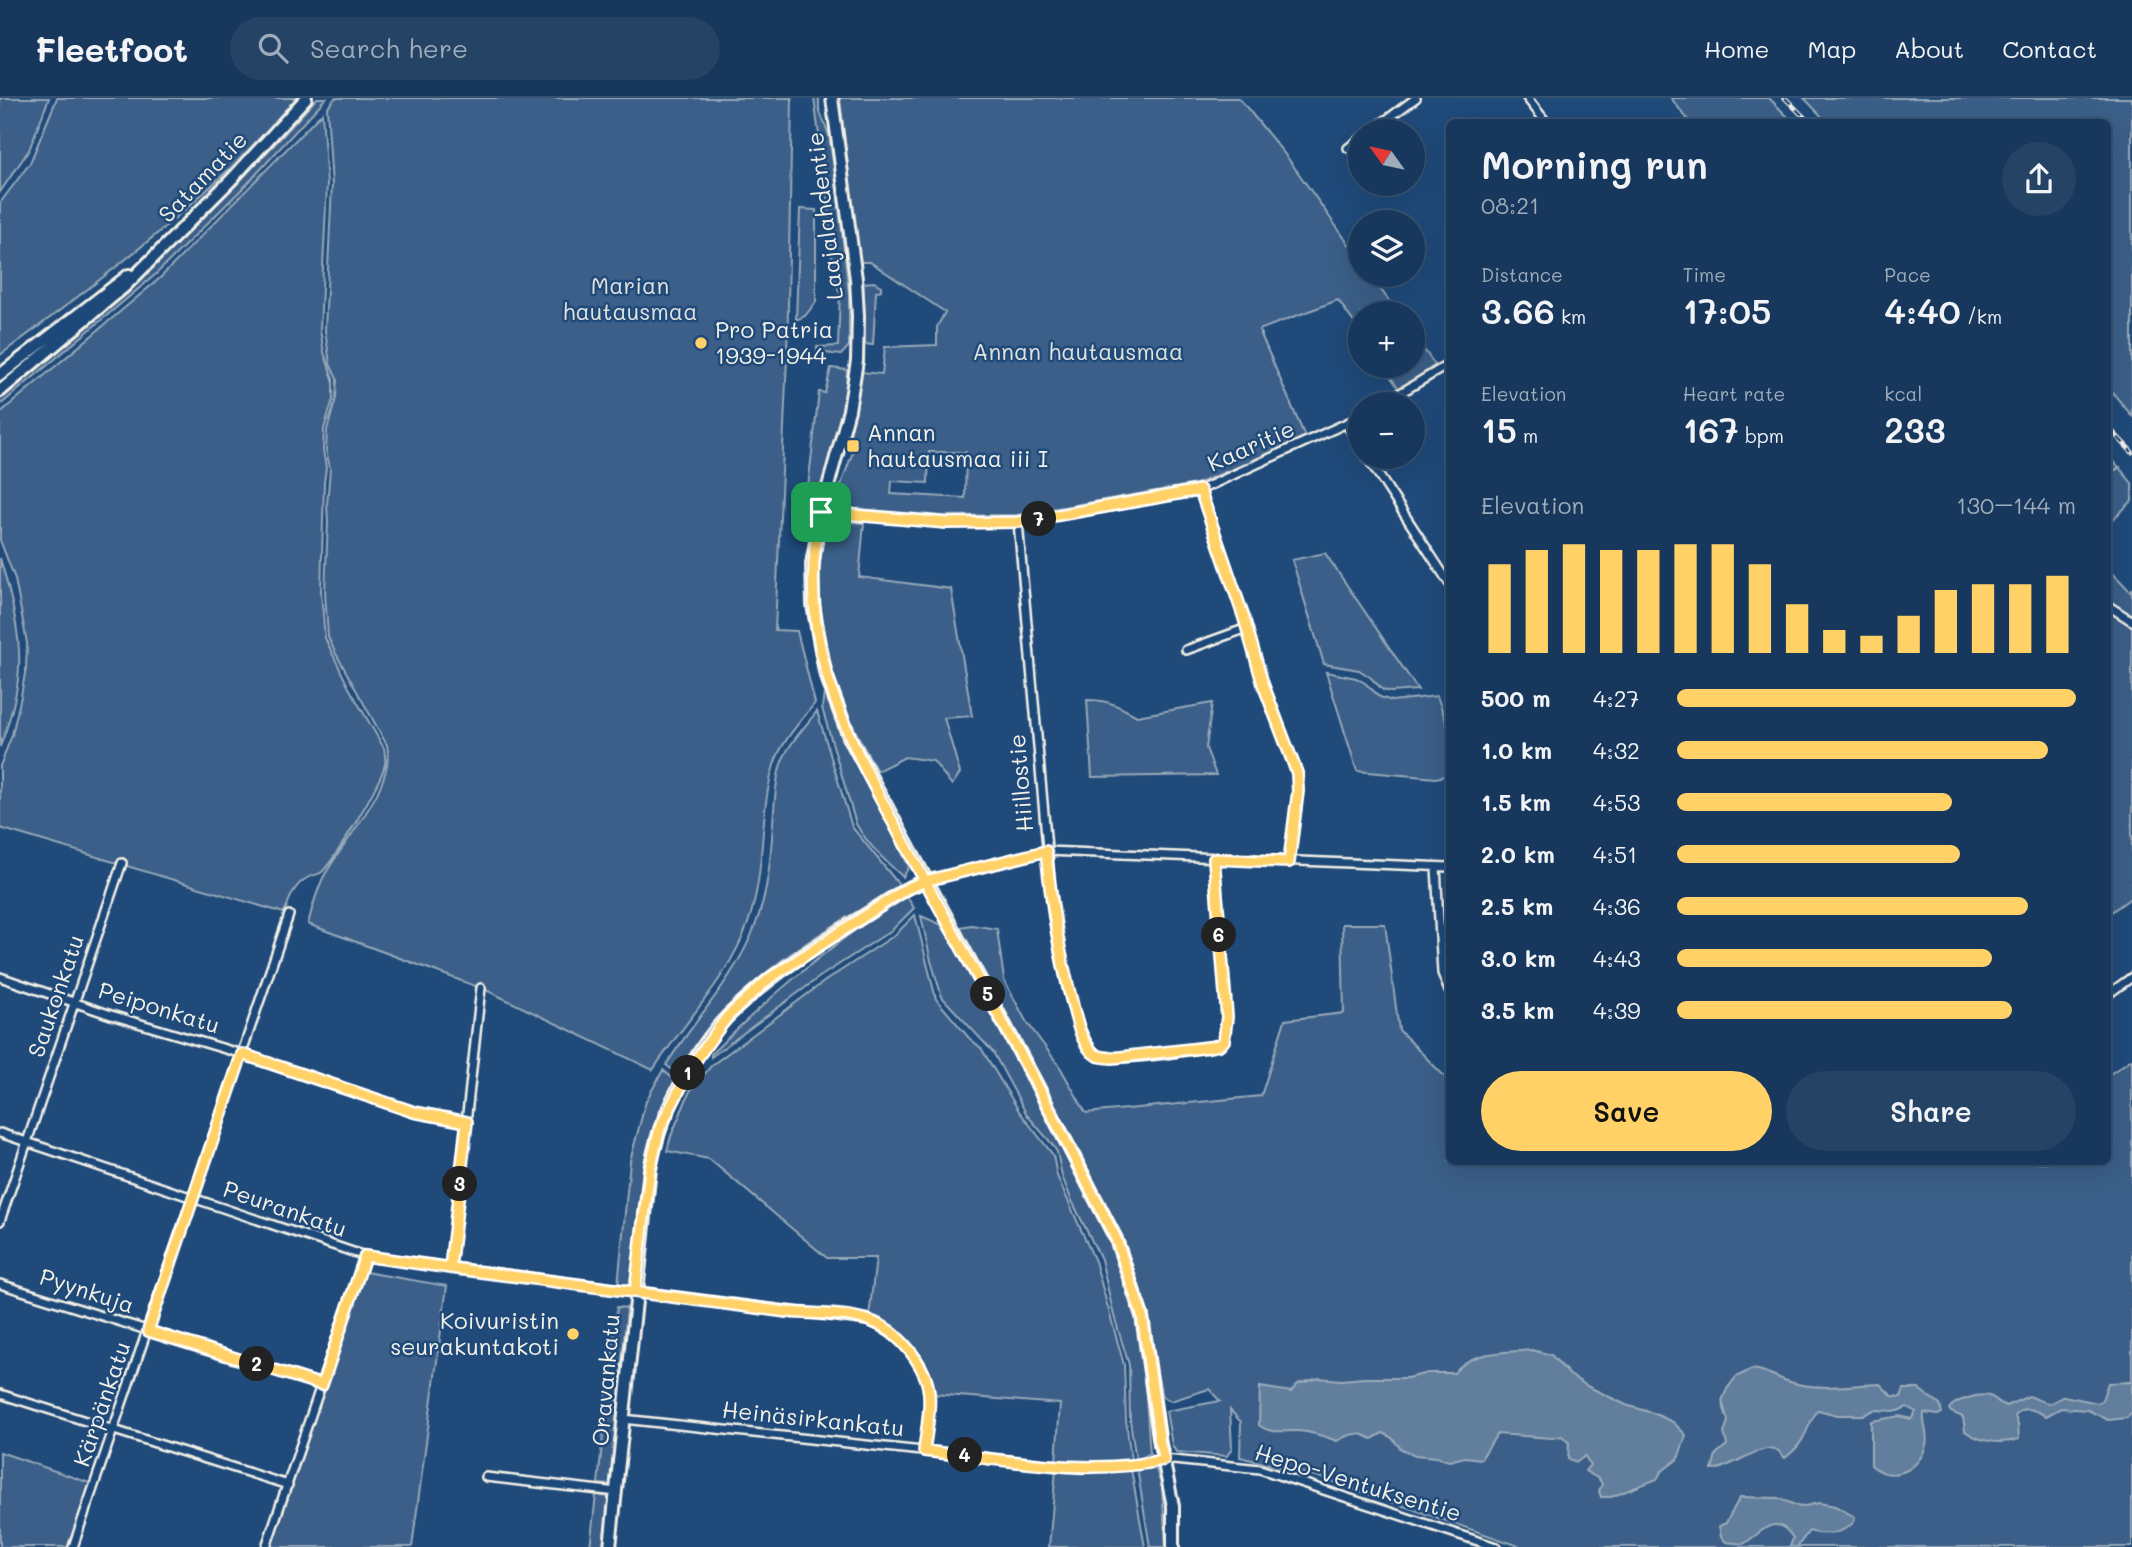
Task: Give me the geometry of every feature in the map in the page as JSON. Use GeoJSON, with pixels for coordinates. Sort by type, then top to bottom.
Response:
{"type":"FeatureCollection","features":[{"type":"Feature","properties":{"kind":"street","name":"Satamatie"},"geometry":{"type":"LineString","coordinates":[[0,391],[124,287],[231,180],[306,98]]}},
{"type":"Feature","properties":{"kind":"street","name":"Laajalahdentie"},"geometry":{"type":"LineString","coordinates":[[832,98],[856,279],[857,349],[849,410],[815,538],[811,584],[825,672],[849,737],[1030,1072],[1116,1239],[1142,1315],[1160,1444],[1172,1506],[1173,1547]]}},
{"type":"Feature","properties":{"kind":"street"},"geometry":{"type":"LineString","coordinates":[[1387,119],[1416,98]]}},
{"type":"Feature","properties":{"kind":"street"},"geometry":{"type":"LineString","coordinates":[[1527,98],[1544,119]]}},
{"type":"Feature","properties":{"kind":"street","name":"Satamatie"},"geometry":{"type":"LineString","coordinates":[[0,375],[156,254]]}},
{"type":"Feature","properties":{"kind":"street"},"geometry":{"type":"LineString","coordinates":[[1402,392],[1446,366]]}},
{"type":"Feature","properties":{"kind":"street","name":"Kaaritie"},"geometry":{"type":"LineString","coordinates":[[821,512],[947,523],[1018,522],[1200,490],[1346,425]]}},
{"type":"Feature","properties":{"kind":"street"},"geometry":{"type":"LineString","coordinates":[[1375,469],[1446,578]]}},
{"type":"Feature","properties":{"kind":"street"},"geometry":{"type":"LineString","coordinates":[[1200,490],[1263,684],[1297,773],[1298,791],[1289,862]]}},
{"type":"Feature","properties":{"kind":"street","name":"Hiillostie"},"geometry":{"type":"LineString","coordinates":[[1018,522],[1053,915],[1064,972],[1080,1030],[1093,1053],[1099,1057],[1112,1058],[1209,1047],[1224,1041],[1227,1017],[1214,859]]}},
{"type":"Feature","properties":{"kind":"street"},"geometry":{"type":"LineString","coordinates":[[2111,608],[2132,621]]}},
{"type":"Feature","properties":{"kind":"street"},"geometry":{"type":"LineString","coordinates":[[1186,650],[1247,628]]}},
{"type":"Feature","properties":{"kind":"street"},"geometry":{"type":"LineString","coordinates":[[925,881],[1046,851],[1446,867]]}},
{"type":"Feature","properties":{"kind":"street","name":"Saukonkatu"},"geometry":{"type":"LineString","coordinates":[[0,1221],[122,863]]}},
{"type":"Feature","properties":{"kind":"street"},"geometry":{"type":"LineString","coordinates":[[1436,867],[1442,973],[1446,983]]}},
{"type":"Feature","properties":{"kind":"street","name":"Oravankatu"},"geometry":{"type":"LineString","coordinates":[[610,1547],[635,1292],[650,1169],[660,1128],[692,1065],[722,1023],[770,978],[906,889],[925,881]]}},
{"type":"Feature","properties":{"kind":"street","name":"Kärpänkatu"},"geometry":{"type":"LineString","coordinates":[[73,1547],[289,915]]}},
{"type":"Feature","properties":{"kind":"street","name":"Peiponkatu"},"geometry":{"type":"LineString","coordinates":[[0,977],[414,1112],[467,1122]]}},
{"type":"Feature","properties":{"kind":"street"},"geometry":{"type":"LineString","coordinates":[[2111,992],[2132,977]]}},
{"type":"Feature","properties":{"kind":"street"},"geometry":{"type":"LineString","coordinates":[[450,1268],[481,988]]}},
{"type":"Feature","properties":{"kind":"street","name":"Peurankatu"},"geometry":{"type":"LineString","coordinates":[[0,1133],[365,1256],[869,1321],[883,1326],[906,1346],[926,1380],[930,1393],[924,1451]]}},
{"type":"Feature","properties":{"kind":"street"},"geometry":{"type":"LineString","coordinates":[[266,1547],[365,1256]]}},
{"type":"Feature","properties":{"kind":"street","name":"Pyynkuja"},"geometry":{"type":"LineString","coordinates":[[0,1284],[322,1385]]}},
{"type":"Feature","properties":{"kind":"street"},"geometry":{"type":"LineString","coordinates":[[0,1394],[113,1432],[288,1485]]}},
{"type":"Feature","properties":{"kind":"street","name":"Heinäsirkankatu"},"geometry":{"type":"LineString","coordinates":[[623,1419],[1080,1468],[1134,1465],[1164,1460]]}},
{"type":"Feature","properties":{"kind":"street","name":"Hepo-Ventuksentie"},"geometry":{"type":"LineString","coordinates":[[1164,1460],[1237,1465],[1267,1471],[1496,1547]]}},
{"type":"Feature","properties":{"kind":"street"},"geometry":{"type":"LineString","coordinates":[[486,1476],[617,1492]]}},
{"type":"Feature","properties":{"kind":"green space"},"geometry":{"type":"Polygon","coordinates":[[[0,98],[49,98],[29,150],[0,192],[0,98]]]}},
{"type":"Feature","properties":{"kind":"green space"},"geometry":{"type":"Polygon","coordinates":[[[57,98],[298,98],[230,169],[156,234],[0,355],[0,203],[30,163],[57,98]]]}},
{"type":"Feature","properties":{"kind":"green space"},"geometry":{"type":"Polygon","coordinates":[[[317,98],[326,98],[248,183],[155,275],[0,405],[0,397],[125,291],[204,217],[317,98]]]}},
{"type":"Feature","properties":{"kind":"green space","name":"Marian hautausmaa"},"geometry":{"type":"Polygon","coordinates":[[[335,98],[792,98],[787,358],[775,630],[797,631],[815,703],[786,740],[774,765],[766,804],[758,883],[740,943],[718,981],[653,1070],[486,990],[308,924],[323,878],[376,796],[388,761],[387,745],[328,637],[325,592],[330,468],[326,450],[337,379],[330,364],[325,330],[332,185],[327,108],[335,98]]]}},
{"type":"Feature","properties":{"kind":"green space"},"geometry":{"type":"Polygon","coordinates":[[[814,98],[819,98],[819,109],[829,135],[849,294],[849,346],[841,355],[817,352],[817,347],[838,346],[840,293],[833,276],[828,202],[814,98]]]}},
{"type":"Feature","properties":{"kind":"green space","name":"Annan hautausmaa"},"geometry":{"type":"Polygon","coordinates":[[[840,98],[1239,98],[1287,157],[1348,243],[1348,287],[1379,287],[1389,301],[1348,301],[1348,314],[1338,300],[1259,330],[1306,439],[1196,484],[1017,515],[941,516],[833,507],[856,443],[849,441],[861,372],[882,374],[885,347],[937,345],[937,327],[945,312],[870,262],[859,262],[840,98]],[[929,452],[928,483],[892,481],[891,494],[965,498],[966,452],[929,452]]]}},
{"type":"Feature","properties":{"kind":"green space"},"geometry":{"type":"Polygon","coordinates":[[[1671,98],[1769,98],[1790,119],[1687,119],[1671,98]]]}},
{"type":"Feature","properties":{"kind":"green space"},"geometry":{"type":"Polygon","coordinates":[[[1804,98],[2132,98],[2132,416],[2111,391],[2111,119],[1824,119],[1804,98]]]}},
{"type":"Feature","properties":{"kind":"green space"},"geometry":{"type":"Polygon","coordinates":[[[322,113],[327,184],[320,330],[333,379],[333,399],[324,429],[323,450],[326,468],[321,592],[325,638],[348,686],[384,748],[385,764],[357,820],[337,852],[322,872],[298,885],[284,913],[0,828],[0,766],[12,735],[21,696],[27,643],[15,579],[0,540],[0,413],[160,278],[322,113]]]}},
{"type":"Feature","properties":{"kind":"green space"},"geometry":{"type":"Polygon","coordinates":[[[800,209],[816,210],[816,302],[805,316],[796,320],[800,209]]]}},
{"type":"Feature","properties":{"kind":"green space"},"geometry":{"type":"Polygon","coordinates":[[[874,282],[881,286],[881,290],[876,292],[873,345],[865,344],[863,283],[874,282]]]}},
{"type":"Feature","properties":{"kind":"green space"},"geometry":{"type":"Polygon","coordinates":[[[1425,351],[1435,365],[1425,372],[1425,351]]]}},
{"type":"Feature","properties":{"kind":"green space"},"geometry":{"type":"Polygon","coordinates":[[[831,368],[847,370],[846,391],[818,506],[806,504],[819,392],[825,393],[831,368]]]}},
{"type":"Feature","properties":{"kind":"green space"},"geometry":{"type":"Polygon","coordinates":[[[1392,378],[1417,378],[1400,390],[1392,378]]]}},
{"type":"Feature","properties":{"kind":"green space"},"geometry":{"type":"Polygon","coordinates":[[[2111,458],[2132,483],[2132,501],[2111,521],[2111,458]]]}},
{"type":"Feature","properties":{"kind":"green space"},"geometry":{"type":"Polygon","coordinates":[[[828,521],[864,523],[859,577],[951,589],[972,716],[944,718],[960,773],[952,785],[933,761],[905,757],[877,771],[854,727],[835,681],[822,634],[818,584],[828,521]]]}},
{"type":"Feature","properties":{"kind":"green space"},"geometry":{"type":"Polygon","coordinates":[[[1325,553],[1418,690],[1383,690],[1359,670],[1324,664],[1292,560],[1325,553]]]}},
{"type":"Feature","properties":{"kind":"green space"},"geometry":{"type":"Polygon","coordinates":[[[0,558],[14,612],[19,655],[15,697],[0,747],[0,558]]]}},
{"type":"Feature","properties":{"kind":"green space"},"geometry":{"type":"Polygon","coordinates":[[[2111,571],[2130,591],[2132,589],[2132,897],[2111,912],[2111,571]]]}},
{"type":"Feature","properties":{"kind":"green space"},"geometry":{"type":"Polygon","coordinates":[[[1326,672],[1356,678],[1380,697],[1392,701],[1437,696],[1446,721],[1446,776],[1436,778],[1357,771],[1326,672]]]}},
{"type":"Feature","properties":{"kind":"green space"},"geometry":{"type":"Polygon","coordinates":[[[824,693],[909,867],[903,877],[871,846],[856,824],[822,708],[824,693]]]}},
{"type":"Feature","properties":{"kind":"green space"},"geometry":{"type":"Polygon","coordinates":[[[1087,700],[1108,702],[1137,716],[1212,703],[1206,748],[1216,775],[1092,777],[1087,700]]]}},
{"type":"Feature","properties":{"kind":"green space"},"geometry":{"type":"Polygon","coordinates":[[[817,711],[852,827],[901,887],[806,943],[747,989],[699,1044],[681,1076],[666,1065],[726,980],[747,945],[763,900],[768,875],[779,771],[788,750],[817,711]]]}},
{"type":"Feature","properties":{"kind":"green space"},"geometry":{"type":"Polygon","coordinates":[[[906,895],[914,908],[892,930],[821,976],[711,1057],[734,1032],[805,969],[906,895]]]}},
{"type":"Feature","properties":{"kind":"green space"},"geometry":{"type":"Polygon","coordinates":[[[915,915],[936,999],[981,1048],[1019,1111],[1053,1155],[1057,1176],[1095,1261],[1124,1365],[1131,1460],[1080,1463],[1056,1461],[1060,1404],[933,1394],[924,1369],[910,1348],[891,1330],[869,1317],[876,1258],[827,1258],[709,1159],[667,1151],[690,1091],[712,1065],[825,981],[895,935],[915,915]]]}},
{"type":"Feature","properties":{"kind":"green space"},"geometry":{"type":"Polygon","coordinates":[[[921,916],[940,924],[949,937],[1071,1161],[1121,1265],[1138,1323],[1146,1388],[1150,1453],[1136,1461],[1130,1420],[1129,1365],[1101,1259],[1071,1199],[1057,1152],[1027,1115],[993,1052],[942,997],[921,916]]]}},
{"type":"Feature","properties":{"kind":"green space"},"geometry":{"type":"Polygon","coordinates":[[[1342,924],[1385,924],[1399,1030],[1446,1078],[1446,1165],[2111,1165],[2111,1073],[2132,1059],[2132,1382],[2127,1382],[2132,1394],[2132,1547],[1522,1547],[1319,1477],[1240,1457],[1241,1422],[1230,1410],[1232,1448],[1227,1456],[1176,1452],[1172,1445],[1166,1411],[1220,1401],[1209,1389],[1171,1401],[1162,1396],[1138,1282],[1121,1237],[960,927],[971,925],[997,929],[1004,980],[1026,1021],[1060,1067],[1086,1113],[1261,1096],[1285,1020],[1344,1013],[1342,924]]]}},
{"type":"Feature","properties":{"kind":"green space"},"geometry":{"type":"Polygon","coordinates":[[[663,1070],[676,1081],[655,1126],[645,1169],[631,1287],[618,1285],[630,1161],[646,1101],[663,1070]]]}},
{"type":"Feature","properties":{"kind":"green space"},"geometry":{"type":"Polygon","coordinates":[[[365,1272],[447,1286],[412,1547],[271,1547],[365,1272]]]}},
{"type":"Feature","properties":{"kind":"green space"},"geometry":{"type":"Polygon","coordinates":[[[617,1307],[627,1308],[622,1365],[611,1369],[617,1307]]]}},
{"type":"Feature","properties":{"kind":"green space"},"geometry":{"type":"Polygon","coordinates":[[[607,1394],[618,1398],[611,1485],[598,1484],[607,1394]]]}},
{"type":"Feature","properties":{"kind":"green space"},"geometry":{"type":"Polygon","coordinates":[[[0,1452],[90,1483],[69,1547],[0,1547],[0,1452]]]}},
{"type":"Feature","properties":{"kind":"green space"},"geometry":{"type":"Polygon","coordinates":[[[1137,1468],[1156,1469],[1162,1488],[1166,1547],[1150,1547],[1137,1468]]]}},
{"type":"Feature","properties":{"kind":"green space"},"geometry":{"type":"Polygon","coordinates":[[[1056,1469],[1081,1472],[1131,1469],[1145,1547],[1049,1547],[1056,1469]]]}},
{"type":"Feature","properties":{"kind":"green space"},"geometry":{"type":"Polygon","coordinates":[[[596,1495],[609,1497],[603,1547],[590,1547],[596,1495]]]}},
{"type":"Feature","properties":{"kind":"shaded area"},"geometry":{"type":"Polygon","coordinates":[[[1532,1350],[1551,1355],[1570,1375],[1589,1387],[1626,1405],[1673,1422],[1686,1435],[1678,1459],[1661,1472],[1657,1479],[1611,1497],[1601,1497],[1599,1491],[1602,1484],[1599,1479],[1585,1471],[1590,1465],[1585,1456],[1577,1462],[1568,1459],[1569,1443],[1562,1436],[1552,1438],[1497,1434],[1481,1459],[1465,1457],[1449,1461],[1415,1455],[1401,1449],[1392,1438],[1383,1433],[1372,1439],[1354,1434],[1337,1441],[1308,1432],[1273,1431],[1259,1425],[1260,1387],[1291,1392],[1298,1384],[1319,1378],[1407,1378],[1428,1373],[1454,1373],[1479,1356],[1532,1350]]]}},
{"type":"Feature","properties":{"kind":"shaded area"},"geometry":{"type":"Polygon","coordinates":[[[1752,1369],[1801,1385],[1835,1387],[1880,1384],[1892,1396],[1901,1397],[1904,1389],[1919,1389],[1940,1405],[1942,1413],[1924,1413],[1927,1440],[1923,1454],[1911,1467],[1896,1474],[1879,1471],[1871,1465],[1871,1421],[1900,1416],[1911,1419],[1916,1412],[1907,1407],[1898,1411],[1874,1410],[1864,1415],[1837,1415],[1818,1410],[1802,1440],[1785,1458],[1777,1450],[1763,1450],[1712,1470],[1716,1454],[1727,1445],[1724,1433],[1728,1421],[1722,1401],[1736,1377],[1752,1369]]]}},
{"type":"Feature","properties":{"kind":"shaded area"},"geometry":{"type":"Polygon","coordinates":[[[2132,1382],[2132,1412],[2127,1418],[2108,1420],[2088,1410],[2061,1408],[2046,1416],[2025,1409],[2015,1416],[2019,1439],[2012,1441],[1991,1441],[1971,1435],[1965,1431],[1963,1417],[1949,1409],[1962,1400],[1982,1395],[1992,1397],[2006,1406],[2029,1396],[2049,1404],[2064,1396],[2098,1403],[2102,1400],[2108,1383],[2132,1382]]]}},
{"type":"Feature","properties":{"kind":"shaded area"},"geometry":{"type":"Polygon","coordinates":[[[1740,1497],[1778,1498],[1800,1507],[1819,1503],[1835,1506],[1853,1516],[1855,1520],[1851,1525],[1834,1533],[1809,1531],[1797,1547],[1790,1547],[1793,1538],[1786,1530],[1773,1525],[1743,1544],[1726,1542],[1721,1537],[1719,1526],[1726,1523],[1740,1497]]]}},
{"type":"Feature","properties":{"kind":"waterway"},"geometry":{"type":"LineString","coordinates":[[2111,473],[2120,467]]}},
{"type":"Feature","properties":{"kind":"railway"},"geometry":{"type":"LineString","coordinates":[[1785,98],[1806,119]]}},
{"type":"Feature","properties":{"kind":"railway"},"geometry":{"type":"LineString","coordinates":[[2111,430],[2132,452]]}},
{"type":"Feature","properties":{"kind":"place","name":"Pro Patria 1939-1944"},"geometry":{"type":"Point","coordinates":[701,343]}},
{"type":"Feature","properties":{"kind":"place","name":"Annan hautausmaa iii I"},"geometry":{"type":"Point","coordinates":[853,446]}},
{"type":"Feature","properties":{"kind":"place","name":"Koivuristin seurakuntakoti"},"geometry":{"type":"Point","coordinates":[573,1334]}},
{"type":"Feature","properties":{"kind":"route"},"geometry":{"type":"LineString","coordinates":[[821,512],[815,538],[811,584],[825,672],[849,737],[925,881],[906,889],[770,978],[727,1017],[692,1065],[660,1128],[650,1169],[635,1292],[450,1268],[365,1256],[322,1385],[148,1331],[242,1054],[414,1112],[467,1122],[450,1268],[788,1312],[869,1321],[883,1326],[906,1346],[926,1380],[930,1393],[924,1451],[1080,1468],[1134,1465],[1164,1460],[1142,1315],[1116,1239],[1036,1083],[925,881],[1046,851],[1053,915],[1064,972],[1080,1030],[1093,1053],[1099,1057],[1112,1058],[1209,1047],[1224,1041],[1227,1017],[1214,859],[1289,862],[1298,791],[1297,773],[1263,684],[1244,618],[1200,490],[1018,522],[947,523],[821,512]]}}]}
